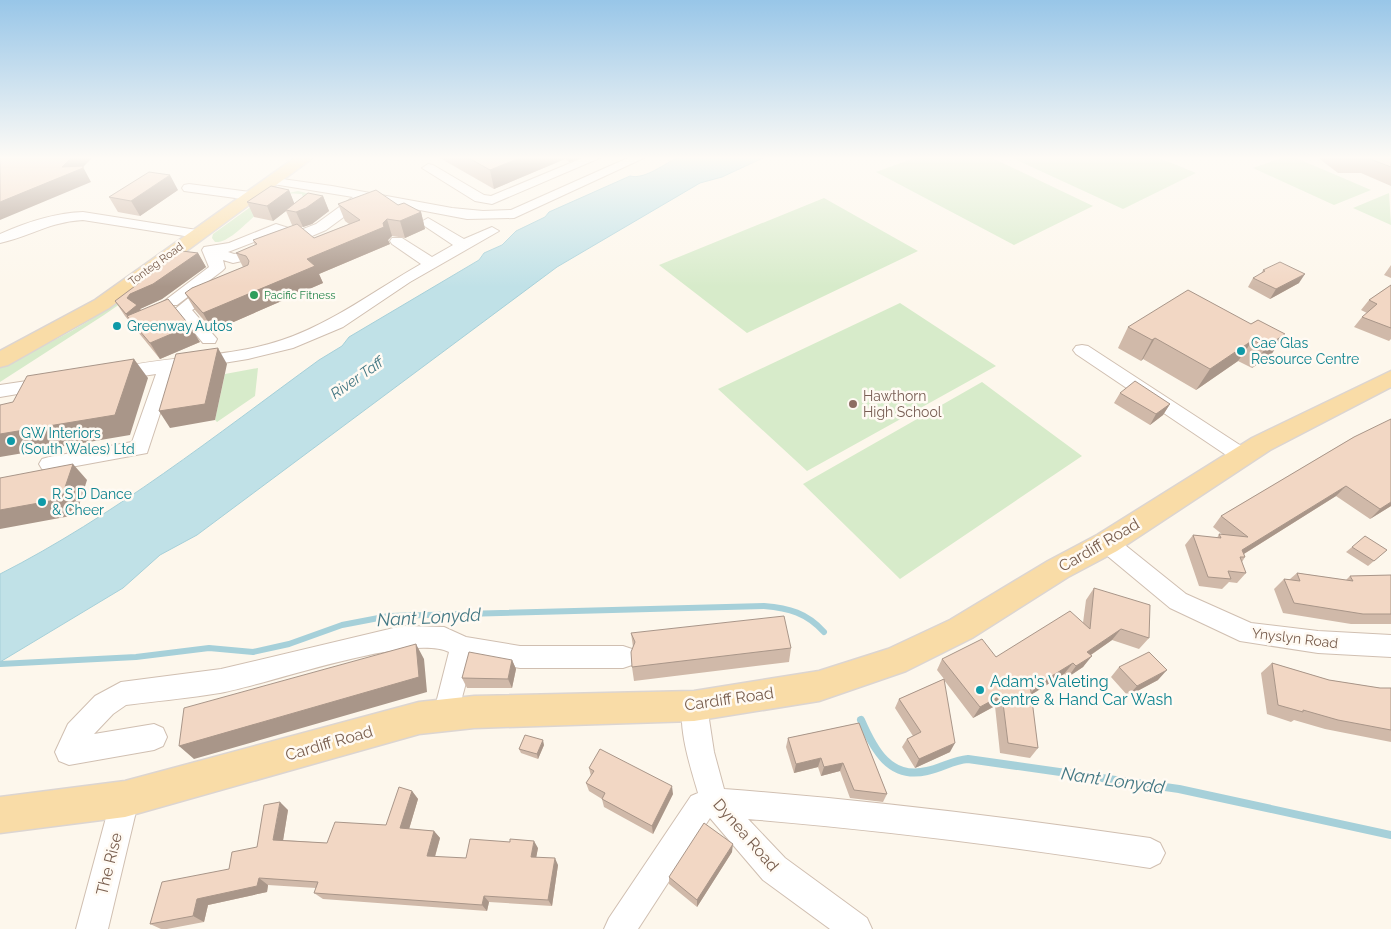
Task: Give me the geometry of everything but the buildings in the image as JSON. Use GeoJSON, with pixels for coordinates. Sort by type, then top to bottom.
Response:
{"type":"FeatureCollection","features":[{"type":"Feature","properties":{"kind":"main road","name":"Tonteg Road"},"geometry":{"type":"LineString","coordinates":[[0,360],[102,304],[244,200]]}},
{"type":"Feature","properties":{"kind":"main road","name":"Cardiff Road"},"geometry":{"type":"LineString","coordinates":[[3,821],[125,799],[248,766],[354,734],[419,718],[446,715],[694,706],[819,686],[895,661],[961,629],[1058,569],[1107,543],[1261,444],[1391,378]]}},
{"type":"Feature","properties":{"kind":"street"},"geometry":{"type":"LineString","coordinates":[[0,239],[35,224],[66,216],[83,216],[190,239],[209,250],[232,259],[246,256],[300,236],[334,219],[357,200]]}},
{"type":"Feature","properties":{"kind":"street"},"geometry":{"type":"LineString","coordinates":[[391,200],[464,215],[493,217],[514,214],[545,200]]}},
{"type":"Feature","properties":{"kind":"street"},"geometry":{"type":"LineString","coordinates":[[445,233],[464,215]]}},
{"type":"Feature","properties":{"kind":"street"},"geometry":{"type":"LineString","coordinates":[[209,250],[232,247],[276,228],[290,218]]}},
{"type":"Feature","properties":{"kind":"street"},"geometry":{"type":"LineString","coordinates":[[428,222],[460,243],[461,247]]}},
{"type":"Feature","properties":{"kind":"street"},"geometry":{"type":"LineString","coordinates":[[276,228],[300,236]]}},
{"type":"Feature","properties":{"kind":"street"},"geometry":{"type":"LineString","coordinates":[[101,376],[267,350],[316,333],[360,310],[395,284],[492,230]]}},
{"type":"Feature","properties":{"kind":"street"},"geometry":{"type":"LineString","coordinates":[[397,241],[432,264]]}},
{"type":"Feature","properties":{"kind":"street"},"geometry":{"type":"LineString","coordinates":[[154,310],[169,304],[217,268],[215,259],[209,250]]}},
{"type":"Feature","properties":{"kind":"street"},"geometry":{"type":"LineString","coordinates":[[209,339],[183,308],[197,299],[231,285]]}},
{"type":"Feature","properties":{"kind":"street"},"geometry":{"type":"LineString","coordinates":[[1082,350],[1242,456]]}},
{"type":"Feature","properties":{"kind":"street"},"geometry":{"type":"LineString","coordinates":[[49,464],[140,448],[167,366]]}},
{"type":"Feature","properties":{"kind":"street"},"geometry":{"type":"LineString","coordinates":[[7,410],[8,390],[66,381]]}},
{"type":"Feature","properties":{"kind":"street","name":"Ynyslyn Road"},"geometry":{"type":"LineString","coordinates":[[1107,543],[1178,601],[1249,633],[1318,642],[1391,646]]}},
{"type":"Feature","properties":{"kind":"street"},"geometry":{"type":"LineString","coordinates":[[154,737],[69,752],[77,733],[104,705],[121,694],[221,681],[402,637],[444,638],[463,647],[520,657],[623,657]]}},
{"type":"Feature","properties":{"kind":"street"},"geometry":{"type":"LineString","coordinates":[[446,715],[463,647]]}},
{"type":"Feature","properties":{"kind":"street","name":"Dynea Road"},"geometry":{"type":"LineString","coordinates":[[694,706],[700,752],[714,802],[774,869],[856,929]]}},
{"type":"Feature","properties":{"kind":"street","name":"The Rise"},"geometry":{"type":"LineString","coordinates":[[92,929],[125,799]]}},
{"type":"Feature","properties":{"kind":"street"},"geometry":{"type":"LineString","coordinates":[[620,929],[701,806],[714,802],[841,812],[992,829],[1150,853]]}},
{"type":"Feature","properties":{"kind":"green space"},"geometry":{"type":"Polygon","coordinates":[[[260,200],[273,200],[223,241],[215,242],[212,238],[213,234],[260,200]]]}},
{"type":"Feature","properties":{"kind":"green space"},"geometry":{"type":"Polygon","coordinates":[[[818,200],[828,200],[918,251],[747,333],[659,265],[818,200]]]}},
{"type":"Feature","properties":{"kind":"green space"},"geometry":{"type":"Polygon","coordinates":[[[930,200],[1081,200],[1093,206],[1014,245],[930,200]]]}},
{"type":"Feature","properties":{"kind":"green space"},"geometry":{"type":"Polygon","coordinates":[[[1104,200],[1141,200],[1123,209],[1104,200]]]}},
{"type":"Feature","properties":{"kind":"green space"},"geometry":{"type":"Polygon","coordinates":[[[1324,200],[1345,200],[1334,205],[1324,200]]]}},
{"type":"Feature","properties":{"kind":"green space"},"geometry":{"type":"Polygon","coordinates":[[[1371,200],[1389,200],[1391,225],[1353,208],[1371,200]]]}},
{"type":"Feature","properties":{"kind":"green space"},"geometry":{"type":"Polygon","coordinates":[[[191,255],[104,315],[0,382],[0,367],[44,346],[86,322],[114,305],[160,271],[191,255]]]}},
{"type":"Feature","properties":{"kind":"green space"},"geometry":{"type":"Polygon","coordinates":[[[900,303],[996,366],[807,471],[718,389],[900,303]]]}},
{"type":"Feature","properties":{"kind":"green space"},"geometry":{"type":"Polygon","coordinates":[[[258,368],[255,396],[217,422],[215,420],[225,374],[258,368]]]}},
{"type":"Feature","properties":{"kind":"green space"},"geometry":{"type":"Polygon","coordinates":[[[982,382],[1082,456],[900,579],[803,484],[982,382]]]}},
{"type":"Feature","properties":{"kind":"water","name":"River Taff"},"geometry":{"type":"Polygon","coordinates":[[[575,200],[670,200],[557,267],[197,535],[160,555],[123,588],[0,662],[0,574],[83,527],[124,501],[319,360],[342,346],[349,337],[479,260],[484,253],[502,245],[516,231],[545,217],[549,212],[575,200]]]}},
{"type":"Feature","properties":{"kind":"waterway","name":"Nant Lonydd"},"geometry":{"type":"LineString","coordinates":[[0,664],[136,657],[209,648],[253,652],[289,644],[342,625],[389,616],[764,606],[782,608],[804,616],[824,632]]}},
{"type":"Feature","properties":{"kind":"waterway","name":"Nant Lonydd"},"geometry":{"type":"LineString","coordinates":[[861,720],[878,752],[893,767],[903,771],[914,773],[927,771],[968,759],[1179,789],[1391,835]]}},
{"type":"Feature","properties":{"kind":"place","name":"Pacific Fitness"},"geometry":{"type":"Point","coordinates":[254,295]}},
{"type":"Feature","properties":{"kind":"place","name":"Greenway Autos"},"geometry":{"type":"Point","coordinates":[117,326]}},
{"type":"Feature","properties":{"kind":"place","name":"Cae Glas Resource Centre"},"geometry":{"type":"Point","coordinates":[1241,351]}},
{"type":"Feature","properties":{"kind":"place","name":"Hawthorn High School"},"geometry":{"type":"Point","coordinates":[853,404]}},
{"type":"Feature","properties":{"kind":"place","name":"GW Interiors (South Wales) Ltd"},"geometry":{"type":"Point","coordinates":[11,441]}},
{"type":"Feature","properties":{"kind":"place","name":"R S D Dance & Cheer"},"geometry":{"type":"Point","coordinates":[42,502]}},
{"type":"Feature","properties":{"kind":"place","name":"Adam's Valeting Centre & Hand Car Wash"},"geometry":{"type":"Point","coordinates":[980,690]}}]}
